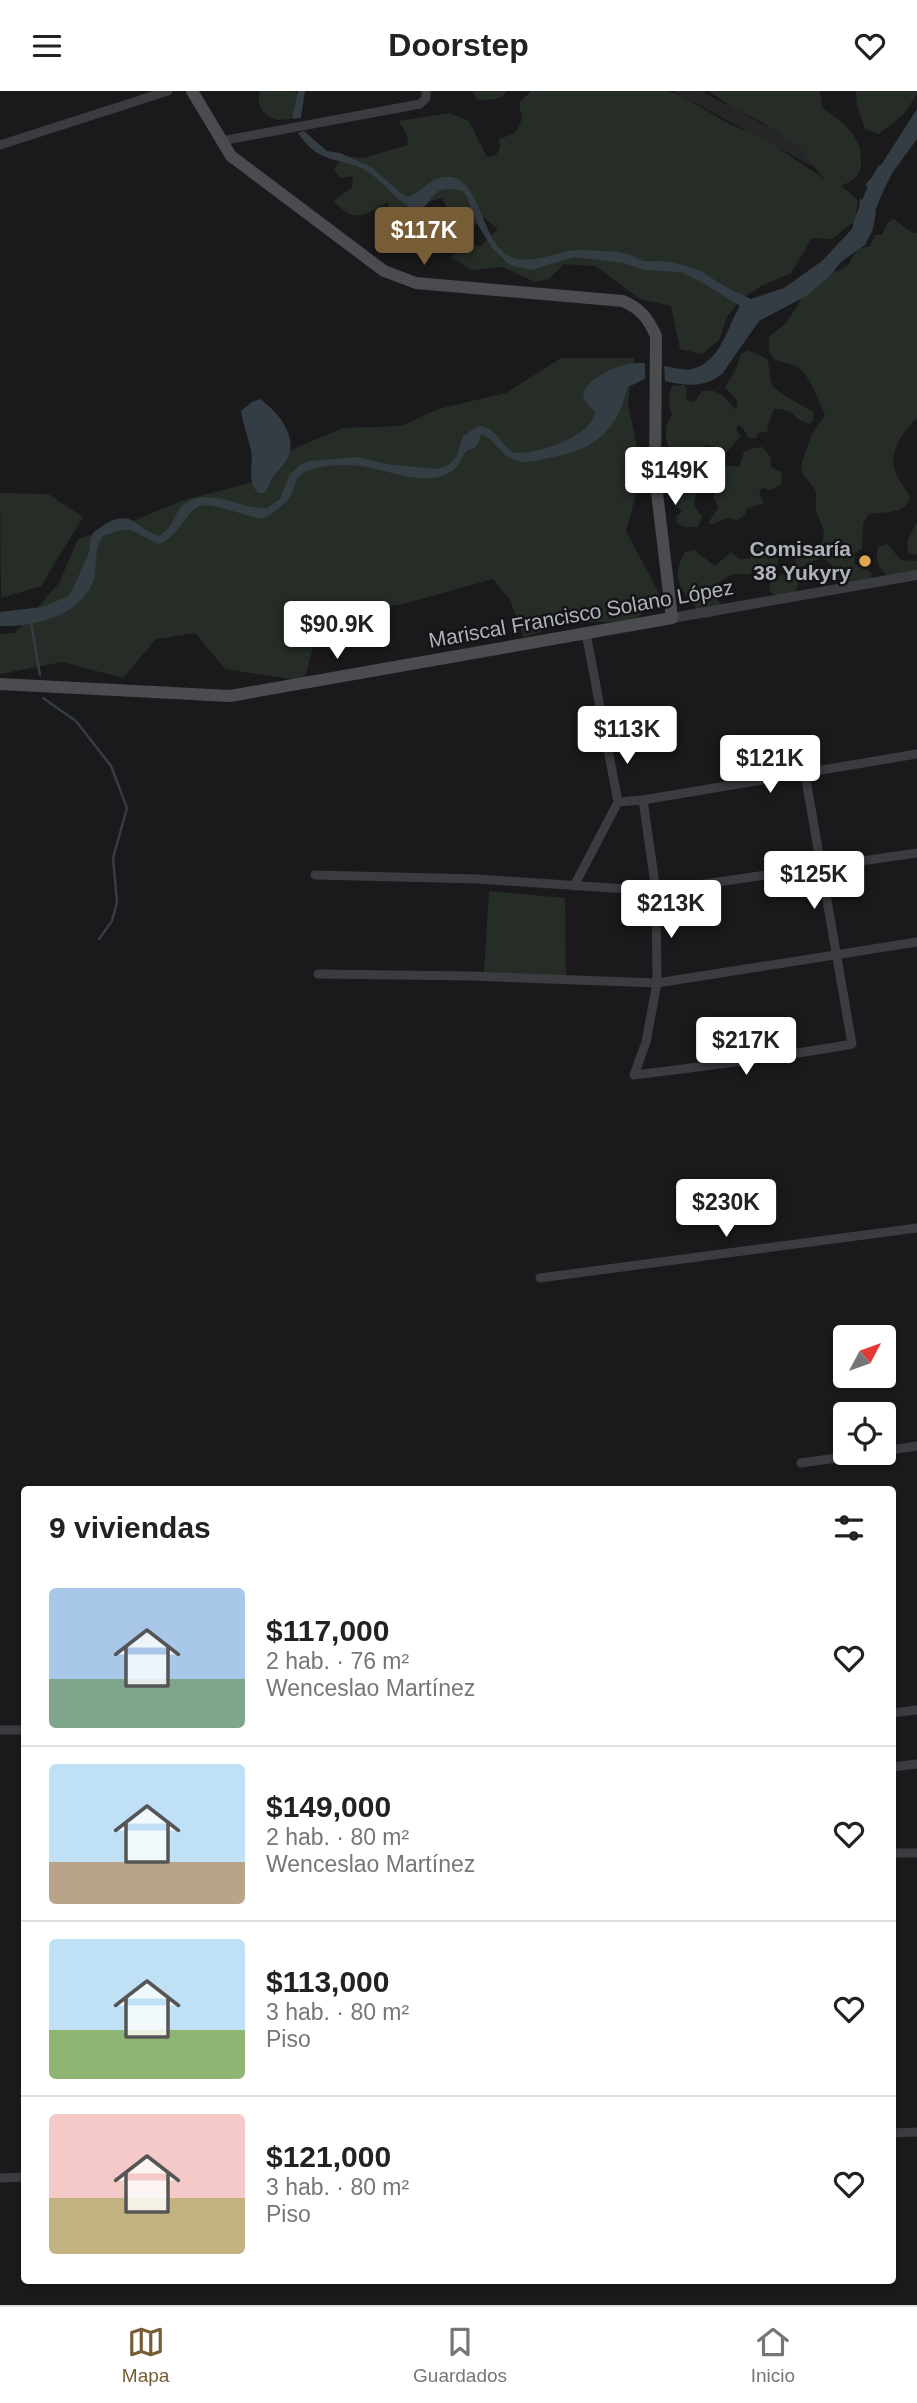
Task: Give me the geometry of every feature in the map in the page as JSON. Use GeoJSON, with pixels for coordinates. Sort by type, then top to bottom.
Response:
{"type":"FeatureCollection","features":[{"type":"Feature","properties":{"kind":"main road"},"geometry":{"type":"LineString","coordinates":[[192,91],[230,156],[384,271],[416,283],[623,301],[638,307],[649,320],[656,336],[655,476],[672,618]]}},
{"type":"Feature","properties":{"kind":"main road","name":"Mariscal Francisco Solano López"},"geometry":{"type":"LineString","coordinates":[[0,684],[230,696],[672,618]]}},
{"type":"Feature","properties":{"kind":"street"},"geometry":{"type":"LineString","coordinates":[[0,145],[168,91]]}},
{"type":"Feature","properties":{"kind":"street"},"geometry":{"type":"LineString","coordinates":[[221,141],[420,104],[426,98],[426,91]]}},
{"type":"Feature","properties":{"kind":"street","name":"Mariscal Francisco Solano López"},"geometry":{"type":"LineString","coordinates":[[672,618],[917,575]]}},
{"type":"Feature","properties":{"kind":"street"},"geometry":{"type":"LineString","coordinates":[[574,886],[618,802],[586,633]]}},
{"type":"Feature","properties":{"kind":"street"},"geometry":{"type":"LineString","coordinates":[[618,802],[917,754]]}},
{"type":"Feature","properties":{"kind":"street"},"geometry":{"type":"LineString","coordinates":[[643,800],[656,891],[657,983],[646,1042],[634,1075],[743,1063],[852,1044],[805,774]]}},
{"type":"Feature","properties":{"kind":"street"},"geometry":{"type":"LineString","coordinates":[[315,874],[478,879],[656,891],[917,853]]}},
{"type":"Feature","properties":{"kind":"street"},"geometry":{"type":"LineString","coordinates":[[318,974],[657,983],[917,942]]}},
{"type":"Feature","properties":{"kind":"street"},"geometry":{"type":"LineString","coordinates":[[540,1278],[917,1228]]}},
{"type":"Feature","properties":{"kind":"street"},"geometry":{"type":"LineString","coordinates":[[896,1449],[917,1446]]}},
{"type":"Feature","properties":{"kind":"street"},"geometry":{"type":"LineString","coordinates":[[802,1463],[833,1459]]}},
{"type":"Feature","properties":{"kind":"street"},"geometry":{"type":"LineString","coordinates":[[896,1713],[917,1710]]}},
{"type":"Feature","properties":{"kind":"street"},"geometry":{"type":"LineString","coordinates":[[0,1730],[21,1730]]}},
{"type":"Feature","properties":{"kind":"street"},"geometry":{"type":"LineString","coordinates":[[896,1767],[917,1764]]}},
{"type":"Feature","properties":{"kind":"street"},"geometry":{"type":"LineString","coordinates":[[896,1853],[917,1853]]}},
{"type":"Feature","properties":{"kind":"street"},"geometry":{"type":"LineString","coordinates":[[896,2133],[917,2132]]}},
{"type":"Feature","properties":{"kind":"street"},"geometry":{"type":"LineString","coordinates":[[0,2179],[21,2177]]}},
{"type":"Feature","properties":{"kind":"shaded area"},"geometry":{"type":"Polygon","coordinates":[[[260,91],[295,91],[299,98],[296,115],[282,120],[269,116],[260,106],[260,91]]]}},
{"type":"Feature","properties":{"kind":"shaded area"},"geometry":{"type":"Polygon","coordinates":[[[298,91],[305,91],[301,118],[292,119],[298,91]]]}},
{"type":"Feature","properties":{"kind":"shaded area"},"geometry":{"type":"Polygon","coordinates":[[[472,91],[507,91],[498,98],[477,100],[472,91]]]}},
{"type":"Feature","properties":{"kind":"shaded area"},"geometry":{"type":"Polygon","coordinates":[[[531,91],[668,91],[682,96],[731,125],[762,137],[824,179],[799,146],[753,117],[734,109],[709,91],[820,91],[822,107],[848,128],[860,149],[859,172],[854,179],[841,186],[858,200],[855,221],[832,239],[812,238],[791,273],[761,286],[740,300],[727,317],[719,340],[702,354],[680,349],[671,306],[640,299],[595,266],[564,264],[549,279],[535,282],[503,267],[472,270],[451,257],[462,246],[481,246],[498,229],[483,217],[466,235],[446,234],[451,216],[442,198],[420,204],[418,223],[409,234],[391,226],[388,202],[366,214],[354,215],[333,201],[352,188],[353,176],[340,178],[334,170],[343,156],[363,158],[408,145],[407,135],[399,121],[449,113],[469,121],[487,157],[496,155],[500,148],[499,139],[515,133],[522,119],[519,103],[531,91]]]}},
{"type":"Feature","properties":{"kind":"shaded area"},"geometry":{"type":"Polygon","coordinates":[[[673,91],[701,91],[835,163],[827,174],[673,91]]]}},
{"type":"Feature","properties":{"kind":"shaded area"},"geometry":{"type":"Polygon","coordinates":[[[856,91],[917,91],[917,94],[903,115],[879,134],[865,129],[857,105],[856,91]]]}},
{"type":"Feature","properties":{"kind":"shaded area"},"geometry":{"type":"Polygon","coordinates":[[[917,109],[917,139],[887,180],[880,196],[865,185],[878,170],[917,109]]]}},
{"type":"Feature","properties":{"kind":"shaded area"},"geometry":{"type":"Polygon","coordinates":[[[304,131],[327,151],[340,153],[371,167],[408,197],[439,178],[457,178],[467,186],[495,242],[505,253],[517,259],[533,259],[580,250],[628,254],[643,261],[668,262],[695,269],[751,299],[784,288],[822,261],[852,229],[860,198],[876,211],[873,229],[865,245],[842,261],[829,277],[806,296],[759,321],[722,374],[702,384],[680,384],[665,381],[664,366],[692,369],[710,359],[717,352],[740,306],[681,272],[644,270],[624,263],[574,257],[531,270],[510,265],[492,248],[472,215],[468,198],[463,191],[442,190],[426,205],[413,209],[370,173],[315,151],[298,133],[304,131]]]}},
{"type":"Feature","properties":{"kind":"shaded area"},"geometry":{"type":"Polygon","coordinates":[[[894,219],[911,232],[917,233],[917,419],[902,435],[895,450],[893,465],[910,496],[899,510],[869,514],[863,523],[862,549],[855,553],[854,563],[872,573],[871,578],[851,583],[845,581],[821,558],[797,569],[794,555],[823,542],[824,532],[816,510],[816,491],[803,474],[801,466],[811,436],[825,415],[811,384],[800,369],[778,361],[770,354],[769,337],[786,323],[802,294],[828,272],[838,271],[848,265],[858,249],[870,246],[875,235],[882,235],[887,223],[894,219]]]}},
{"type":"Feature","properties":{"kind":"shaded area"},"geometry":{"type":"Polygon","coordinates":[[[748,350],[767,359],[773,386],[783,395],[814,412],[813,420],[809,424],[786,410],[774,409],[767,427],[769,431],[758,433],[756,438],[749,438],[738,425],[736,430],[741,436],[724,455],[714,456],[710,446],[706,445],[698,451],[698,457],[689,475],[696,495],[694,506],[702,517],[698,527],[684,527],[677,523],[676,517],[682,511],[673,503],[675,499],[670,489],[674,477],[666,434],[672,415],[670,390],[672,386],[683,385],[687,388],[686,398],[690,402],[696,400],[701,392],[717,392],[736,410],[738,402],[725,387],[741,354],[748,350]]]}},
{"type":"Feature","properties":{"kind":"shaded area"},"geometry":{"type":"Polygon","coordinates":[[[561,358],[634,358],[628,403],[642,472],[626,531],[661,597],[633,622],[571,622],[524,637],[510,600],[493,579],[403,604],[321,616],[304,681],[225,669],[195,633],[156,639],[123,678],[62,662],[0,674],[0,634],[15,633],[59,583],[78,539],[128,523],[184,500],[250,483],[286,452],[343,428],[401,426],[438,409],[506,393],[561,358]]]}},
{"type":"Feature","properties":{"kind":"shaded area"},"geometry":{"type":"Polygon","coordinates":[[[645,363],[645,379],[628,387],[615,420],[600,437],[582,449],[529,462],[520,461],[510,458],[481,434],[477,445],[469,449],[455,468],[443,476],[407,477],[354,465],[312,469],[301,475],[285,503],[262,519],[206,505],[191,512],[172,536],[159,544],[131,530],[120,530],[103,536],[98,547],[92,584],[76,605],[39,622],[0,626],[0,612],[42,607],[69,596],[88,555],[93,533],[115,519],[128,519],[158,536],[168,529],[182,506],[195,499],[216,498],[267,508],[280,499],[290,474],[310,461],[357,457],[386,464],[436,469],[449,465],[457,456],[463,436],[478,426],[489,429],[514,453],[536,451],[562,443],[584,430],[595,412],[584,399],[586,387],[591,382],[623,365],[645,363]]]}},
{"type":"Feature","properties":{"kind":"shaded area"},"geometry":{"type":"Polygon","coordinates":[[[260,399],[280,418],[289,434],[290,443],[286,461],[264,493],[258,493],[252,483],[252,456],[241,411],[260,399]]]}},
{"type":"Feature","properties":{"kind":"shaded area"},"geometry":{"type":"Polygon","coordinates":[[[763,447],[770,457],[771,467],[782,472],[781,484],[771,490],[762,488],[759,493],[764,503],[747,509],[745,515],[737,520],[727,518],[714,524],[708,523],[719,507],[713,497],[717,473],[725,465],[739,467],[744,452],[763,447]]]}},
{"type":"Feature","properties":{"kind":"shaded area"},"geometry":{"type":"Polygon","coordinates":[[[0,493],[48,494],[83,517],[41,586],[1,598],[0,493]]]}},
{"type":"Feature","properties":{"kind":"shaded area"},"geometry":{"type":"Polygon","coordinates":[[[917,523],[916,555],[909,553],[907,544],[917,523]]]}},
{"type":"Feature","properties":{"kind":"shaded area"},"geometry":{"type":"Polygon","coordinates":[[[773,542],[780,549],[777,567],[758,566],[749,575],[734,574],[722,581],[715,589],[720,605],[717,616],[706,618],[682,590],[678,573],[684,553],[694,550],[715,566],[731,552],[739,559],[750,559],[752,550],[759,543],[773,542]]]}},
{"type":"Feature","properties":{"kind":"shaded area"},"geometry":{"type":"Polygon","coordinates":[[[887,544],[901,560],[917,561],[917,572],[896,582],[887,575],[878,563],[877,553],[878,547],[887,544]]]}},
{"type":"Feature","properties":{"kind":"shaded area"},"geometry":{"type":"Polygon","coordinates":[[[782,574],[799,581],[795,593],[784,601],[769,591],[770,583],[782,574]]]}},
{"type":"Feature","properties":{"kind":"shaded area"},"geometry":{"type":"Polygon","coordinates":[[[489,891],[565,898],[566,981],[484,972],[489,891]]]}},
{"type":"Feature","properties":{"kind":"waterway"},"geometry":{"type":"LineString","coordinates":[[861,224],[884,172]]}},
{"type":"Feature","properties":{"kind":"waterway"},"geometry":{"type":"LineString","coordinates":[[31,623],[40,675]]}},
{"type":"Feature","properties":{"kind":"waterway"},"geometry":{"type":"LineString","coordinates":[[43,698],[76,721],[111,766],[127,808],[113,858],[117,902],[112,921],[99,939]]}},
{"type":"Feature","properties":{"kind":"place","name":"Comisaría 38 Yukyry"},"geometry":{"type":"Point","coordinates":[865,561]}}]}
